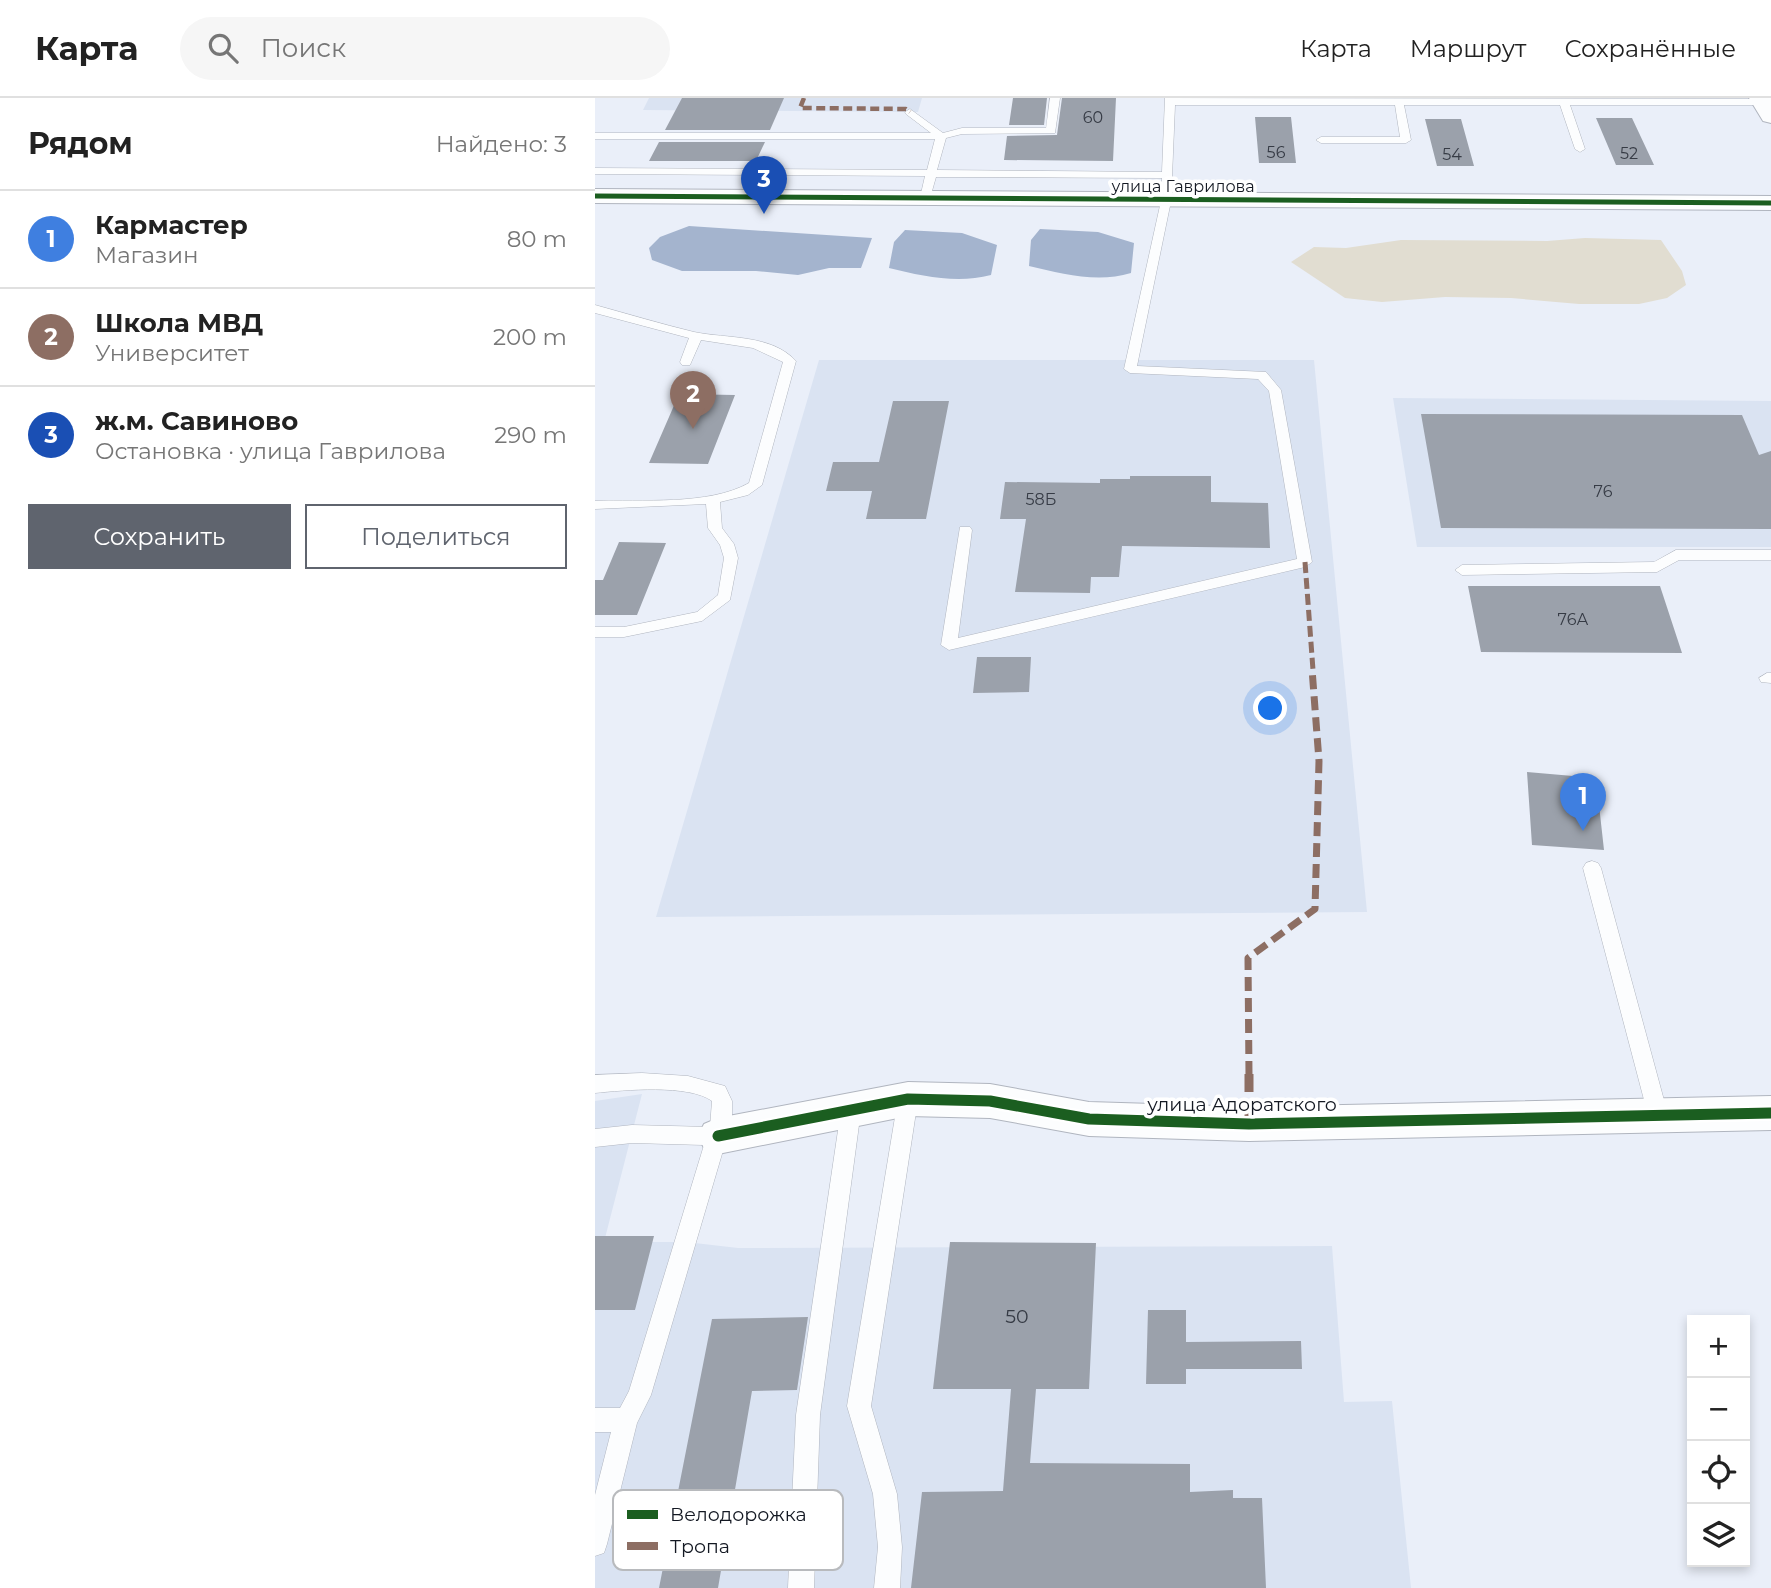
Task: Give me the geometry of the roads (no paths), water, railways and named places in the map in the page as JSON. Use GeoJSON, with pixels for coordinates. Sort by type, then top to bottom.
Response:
{"type":"FeatureCollection","features":[{"type":"Feature","properties":{"kind":"street","name":"улица Гаврилова"},"geometry":{"type":"LineString","coordinates":[[598,199],[925,198],[1771,203]]}},
{"type":"Feature","properties":{"kind":"street","name":"улица Адоратского"},"geometry":{"type":"LineString","coordinates":[[718,1136],[908,1099],[990,1101],[1089,1119],[1249,1124],[1771,1113]]}},
{"type":"Feature","properties":{"kind":"lane"},"geometry":{"type":"LineString","coordinates":[[595,136],[941,136],[963,131],[1051,131],[1055,98]]}},
{"type":"Feature","properties":{"kind":"lane"},"geometry":{"type":"LineString","coordinates":[[965,530],[950,645],[1305,562],[1275,390],[1262,375],[1130,369],[1166,201],[1170,100],[1764,105]]}},
{"type":"Feature","properties":{"kind":"lane"},"geometry":{"type":"LineString","coordinates":[[1321,140],[1406,140],[1399,102]]}},
{"type":"Feature","properties":{"kind":"lane"},"geometry":{"type":"LineString","coordinates":[[1564,102],[1580,149]]}},
{"type":"Feature","properties":{"kind":"lane"},"geometry":{"type":"LineString","coordinates":[[910,112],[941,136]]}},
{"type":"Feature","properties":{"kind":"lane"},"geometry":{"type":"LineString","coordinates":[[925,198],[941,136]]}},
{"type":"Feature","properties":{"kind":"lane"},"geometry":{"type":"LineString","coordinates":[[595,171],[1167,175]]}},
{"type":"Feature","properties":{"kind":"lane"},"geometry":{"type":"LineString","coordinates":[[595,309],[696,336],[744,342],[779,352],[790,361],[755,485],[747,492],[689,501],[595,505]]}},
{"type":"Feature","properties":{"kind":"lane"},"geometry":{"type":"LineString","coordinates":[[686,362],[696,336]]}},
{"type":"Feature","properties":{"kind":"lane"},"geometry":{"type":"LineString","coordinates":[[595,632],[624,632],[702,616],[725,597],[731,558],[727,544],[715,528],[713,498]]}},
{"type":"Feature","properties":{"kind":"lane"},"geometry":{"type":"LineString","coordinates":[[1462,570],[1657,567],[1676,555],[1771,555]]}},
{"type":"Feature","properties":{"kind":"lane"},"geometry":{"type":"LineString","coordinates":[[1592,868],[1658,1115]]}},
{"type":"Feature","properties":{"kind":"lane"},"geometry":{"type":"LineString","coordinates":[[595,1084],[660,1081],[693,1084],[718,1092],[722,1101],[722,1121],[718,1136],[639,1395],[626,1420],[595,1544]]}},
{"type":"Feature","properties":{"kind":"lane"},"geometry":{"type":"LineString","coordinates":[[887,1588],[890,1547],[885,1494],[859,1406],[908,1099]]}},
{"type":"Feature","properties":{"kind":"lane"},"geometry":{"type":"LineString","coordinates":[[804,1490],[808,1415],[851,1110]]}},
{"type":"Feature","properties":{"kind":"lane"},"geometry":{"type":"LineString","coordinates":[[595,1138],[632,1134],[718,1136]]}},
{"type":"Feature","properties":{"kind":"lane"},"geometry":{"type":"LineString","coordinates":[[595,1420],[626,1420]]}},
{"type":"Feature","properties":{"kind":"lane"},"geometry":{"type":"LineString","coordinates":[[800,1570],[801,1588]]}},
{"type":"Feature","properties":{"kind":"water"},"geometry":{"type":"Polygon","coordinates":[[[689,226],[872,238],[861,268],[829,268],[798,275],[756,271],[682,271],[652,260],[649,248],[660,237],[689,226]]]}},
{"type":"Feature","properties":{"kind":"water"},"geometry":{"type":"Polygon","coordinates":[[[1040,229],[1098,232],[1134,243],[1131,273],[1093,277],[1029,266],[1031,240],[1040,229]]]}},
{"type":"Feature","properties":{"kind":"water"},"geometry":{"type":"Polygon","coordinates":[[[905,230],[962,233],[997,245],[991,275],[952,279],[889,268],[894,242],[905,230]]]}},
{"type":"Feature","properties":{"kind":"place","name":"ж.м. Савиново"},"geometry":{"type":"Point","coordinates":[764,214]}},
{"type":"Feature","properties":{"kind":"place","name":"Школа МВД"},"geometry":{"type":"Point","coordinates":[693,429]}},
{"type":"Feature","properties":{"kind":"place","name":"Кармастер"},"geometry":{"type":"Point","coordinates":[1583,831]}}]}
